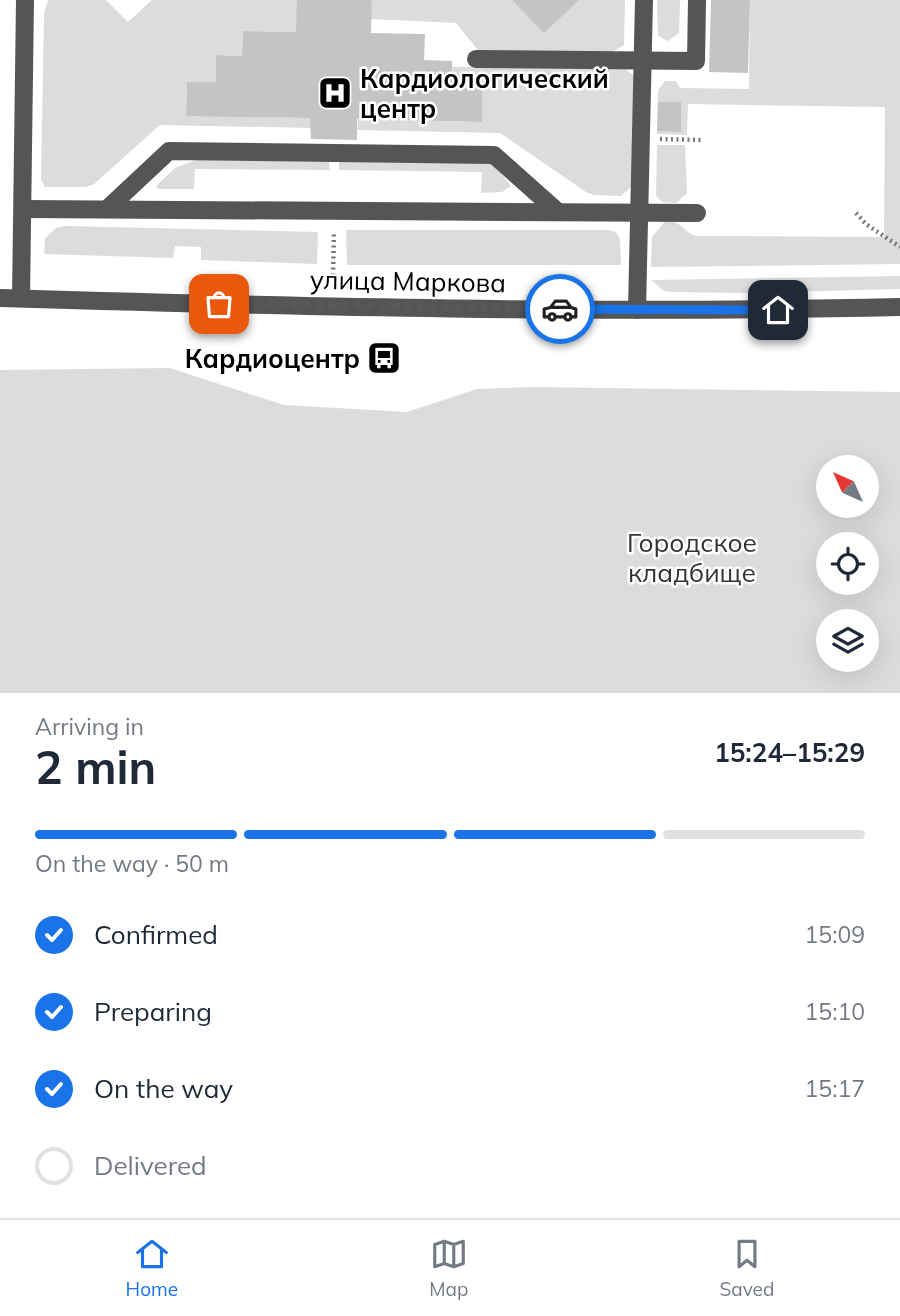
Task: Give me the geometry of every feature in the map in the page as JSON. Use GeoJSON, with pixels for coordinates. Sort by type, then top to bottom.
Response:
{"type":"FeatureCollection","features":[{"type":"Feature","properties":{"kind":"street"},"geometry":{"type":"LineString","coordinates":[[21,298],[25,0]]}},
{"type":"Feature","properties":{"kind":"street"},"geometry":{"type":"LineString","coordinates":[[637,310],[644,0]]}},
{"type":"Feature","properties":{"kind":"street"},"geometry":{"type":"LineString","coordinates":[[476,59],[696,61],[697,0]]}},
{"type":"Feature","properties":{"kind":"street"},"geometry":{"type":"LineString","coordinates":[[107,209],[169,151],[494,155],[558,212]]}},
{"type":"Feature","properties":{"kind":"street"},"geometry":{"type":"LineString","coordinates":[[23,209],[697,213]]}},
{"type":"Feature","properties":{"kind":"street","name":"улица Маркова"},"geometry":{"type":"LineString","coordinates":[[0,298],[637,310],[900,307]]}},
{"type":"Feature","properties":{"kind":"path"},"geometry":{"type":"LineString","coordinates":[[648,139],[704,140]]}},
{"type":"Feature","properties":{"kind":"path"},"geometry":{"type":"LineString","coordinates":[[856,213],[866,224],[900,247]]}},
{"type":"Feature","properties":{"kind":"path"},"geometry":{"type":"LineString","coordinates":[[333,275],[334,226]]}},
{"type":"Feature","properties":{"kind":"green space"},"geometry":{"type":"Polygon","coordinates":[[[48,0],[106,0],[128,22],[152,0],[297,0],[297,17],[307,32],[243,31],[242,56],[216,55],[216,82],[187,82],[186,115],[311,118],[311,128],[160,125],[94,184],[86,187],[45,187],[41,180],[44,13],[48,0]]]}},
{"type":"Feature","properties":{"kind":"green space"},"geometry":{"type":"Polygon","coordinates":[[[372,0],[625,0],[624,45],[611,53],[478,50],[456,23],[371,19],[372,0]]]}},
{"type":"Feature","properties":{"kind":"green space"},"geometry":{"type":"Polygon","coordinates":[[[657,0],[680,0],[679,33],[668,41],[658,36],[657,0]]]}},
{"type":"Feature","properties":{"kind":"green space"},"geometry":{"type":"Polygon","coordinates":[[[750,0],[900,0],[900,264],[651,267],[652,237],[666,220],[675,222],[689,233],[698,236],[884,237],[885,107],[688,104],[687,135],[657,134],[658,90],[665,81],[676,81],[680,88],[749,89],[750,0]]]}},
{"type":"Feature","properties":{"kind":"green space"},"geometry":{"type":"Polygon","coordinates":[[[452,67],[624,68],[634,76],[632,186],[621,196],[586,192],[500,133],[357,130],[358,119],[481,122],[482,89],[452,88],[452,67]]]}},
{"type":"Feature","properties":{"kind":"green space"},"geometry":{"type":"Polygon","coordinates":[[[657,145],[685,145],[687,193],[676,203],[662,202],[656,196],[657,145]]]}},
{"type":"Feature","properties":{"kind":"green space"},"geometry":{"type":"Polygon","coordinates":[[[196,160],[329,162],[330,170],[195,169],[194,189],[158,189],[156,186],[175,168],[196,160]]]}},
{"type":"Feature","properties":{"kind":"green space"},"geometry":{"type":"Polygon","coordinates":[[[339,162],[489,163],[495,166],[511,186],[502,192],[481,193],[482,172],[339,170],[339,162]]]}},
{"type":"Feature","properties":{"kind":"green space"},"geometry":{"type":"Polygon","coordinates":[[[64,226],[318,232],[317,264],[201,260],[201,247],[175,246],[173,258],[44,254],[45,238],[56,228],[64,226]]]}},
{"type":"Feature","properties":{"kind":"green space"},"geometry":{"type":"Polygon","coordinates":[[[346,230],[609,230],[616,232],[620,239],[621,265],[347,265],[346,230]]]}},
{"type":"Feature","properties":{"kind":"green space"},"geometry":{"type":"Polygon","coordinates":[[[900,276],[900,289],[744,293],[664,291],[651,280],[900,276]]]}},
{"type":"Feature","properties":{"kind":"green space","name":"Городское кладбище"},"geometry":{"type":"Polygon","coordinates":[[[170,368],[284,405],[407,412],[477,389],[532,387],[900,392],[900,693],[0,693],[0,370],[170,368]]]}},
{"type":"Feature","properties":{"kind":"building"},"geometry":{"type":"Polygon","coordinates":[[[297,0],[372,0],[371,33],[425,34],[424,60],[452,61],[452,88],[482,88],[482,122],[357,119],[357,140],[311,139],[310,118],[186,116],[187,82],[216,82],[216,55],[242,56],[243,31],[296,32],[297,0]]]}},
{"type":"Feature","properties":{"kind":"building"},"geometry":{"type":"Polygon","coordinates":[[[512,0],[579,0],[544,33],[512,0]]]}},
{"type":"Feature","properties":{"kind":"building"},"geometry":{"type":"Polygon","coordinates":[[[711,0],[750,0],[748,73],[709,72],[711,0]]]}},
{"type":"Feature","properties":{"kind":"building"},"geometry":{"type":"Polygon","coordinates":[[[658,102],[681,102],[681,132],[657,131],[658,102]]]}},
{"type":"Feature","properties":{"kind":"way so far"},"geometry":{"type":"LineString","coordinates":[[219,304],[560,309]]}},
{"type":"Feature","properties":{"kind":"place","name":"Кардиологический центр"},"geometry":{"type":"Point","coordinates":[335,93]}},
{"type":"Feature","properties":{"kind":"place","name":"Кардиоцентр"},"geometry":{"type":"Point","coordinates":[384,358]}},
{"type":"Feature","properties":{"kind":"route"},"geometry":{"type":"LineString","coordinates":[[560,309],[778,310]]}}]}
